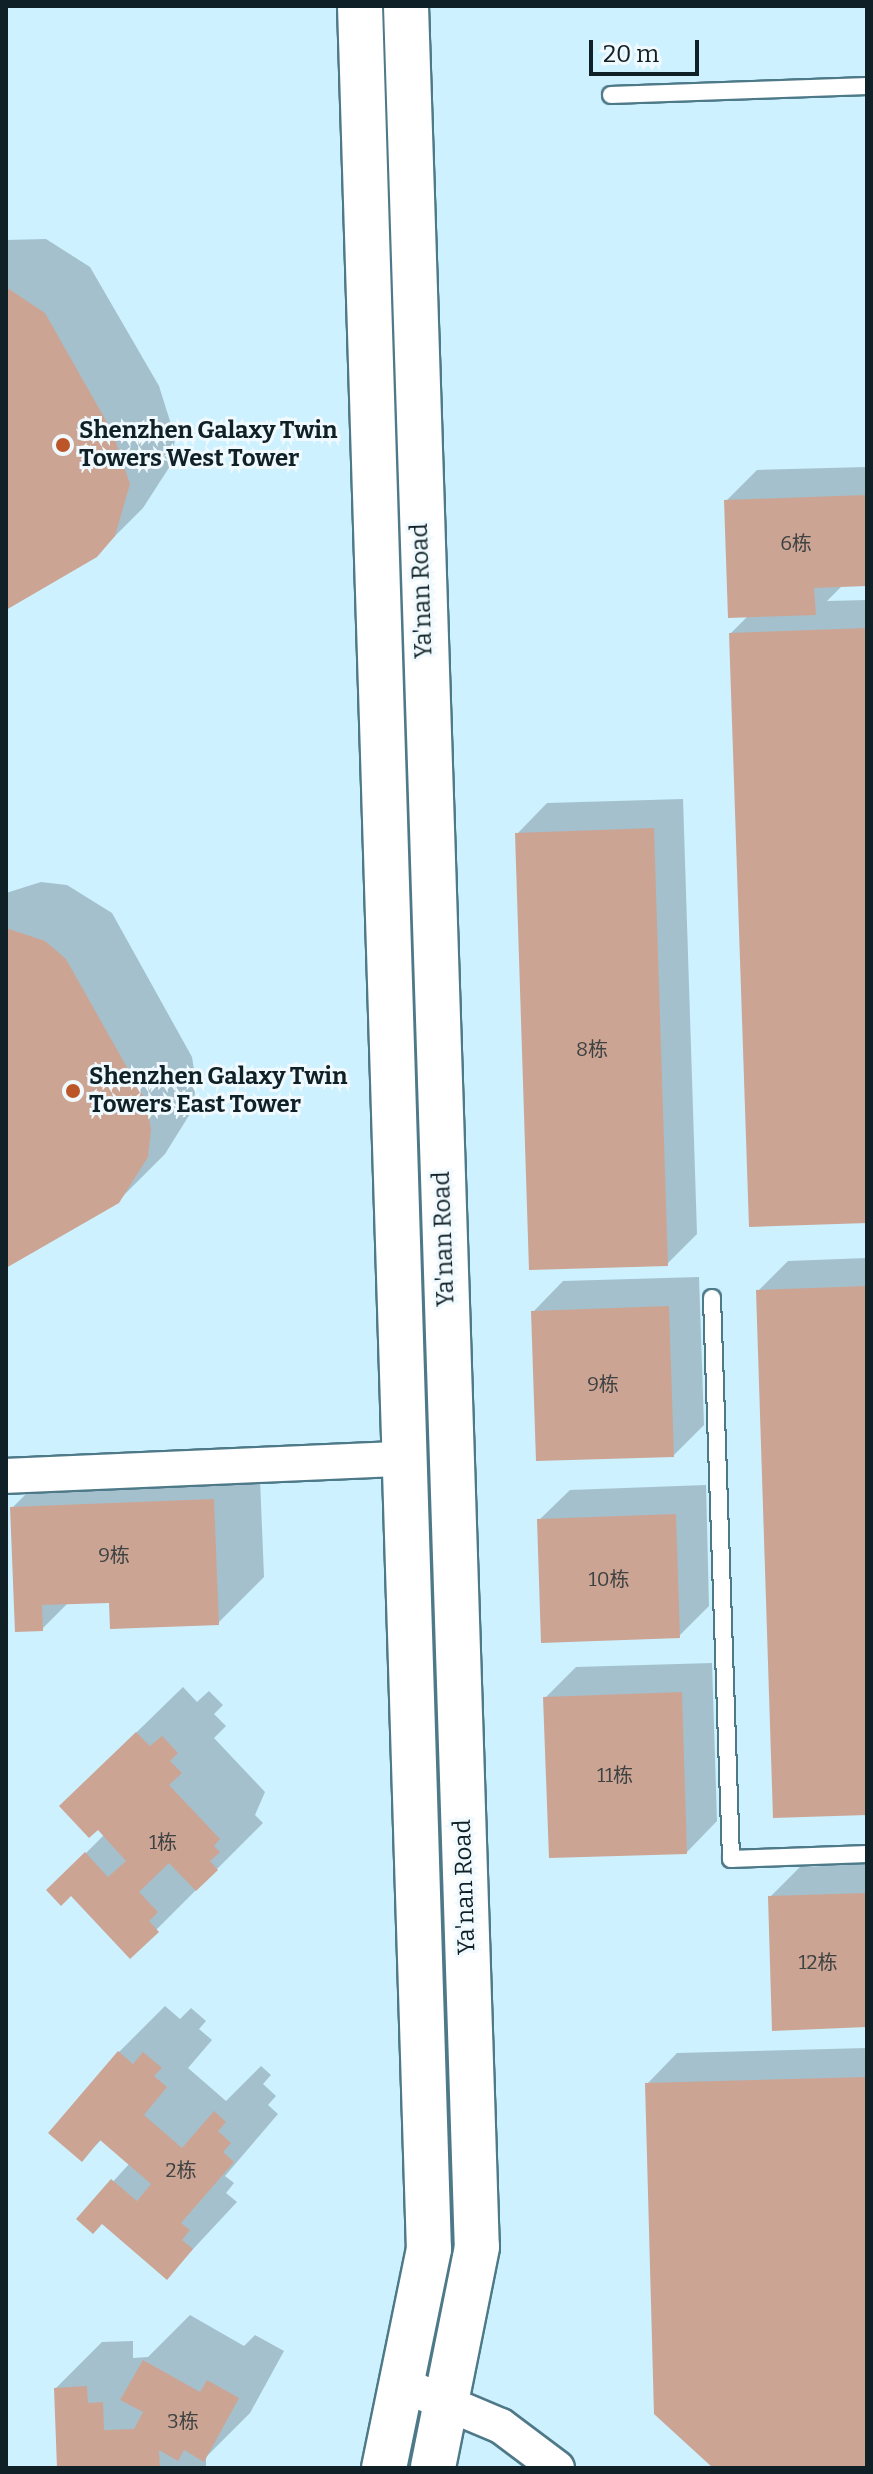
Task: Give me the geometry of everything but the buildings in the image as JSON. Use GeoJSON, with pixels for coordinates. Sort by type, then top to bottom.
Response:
{"type":"FeatureCollection","features":[{"type":"Feature","properties":{"kind":"street","name":"Ya'nan Road"},"geometry":{"type":"LineString","coordinates":[[360,6],[429,2249],[384,2468]]}},
{"type":"Feature","properties":{"kind":"street","name":"Ya'nan Road"},"geometry":{"type":"LineString","coordinates":[[406,6],[477,2247],[433,2468]]}},
{"type":"Feature","properties":{"kind":"street"},"geometry":{"type":"LineString","coordinates":[[6,1476],[403,1459]]}},
{"type":"Feature","properties":{"kind":"street"},"geometry":{"type":"LineString","coordinates":[[401,2384],[447,2398],[557,2468]]}},
{"type":"Feature","properties":{"kind":"lane"},"geometry":{"type":"LineString","coordinates":[[611,95],[867,86]]}},
{"type":"Feature","properties":{"kind":"lane"},"geometry":{"type":"LineString","coordinates":[[712,1298],[731,1859],[867,1854]]}},
{"type":"Feature","properties":{"kind":"place","name":"Shenzhen Galaxy Twin Towers West Tower"},"geometry":{"type":"Point","coordinates":[63,445]}},
{"type":"Feature","properties":{"kind":"place","name":"Shenzhen Galaxy Twin Towers East Tower"},"geometry":{"type":"Point","coordinates":[73,1091]}}]}
